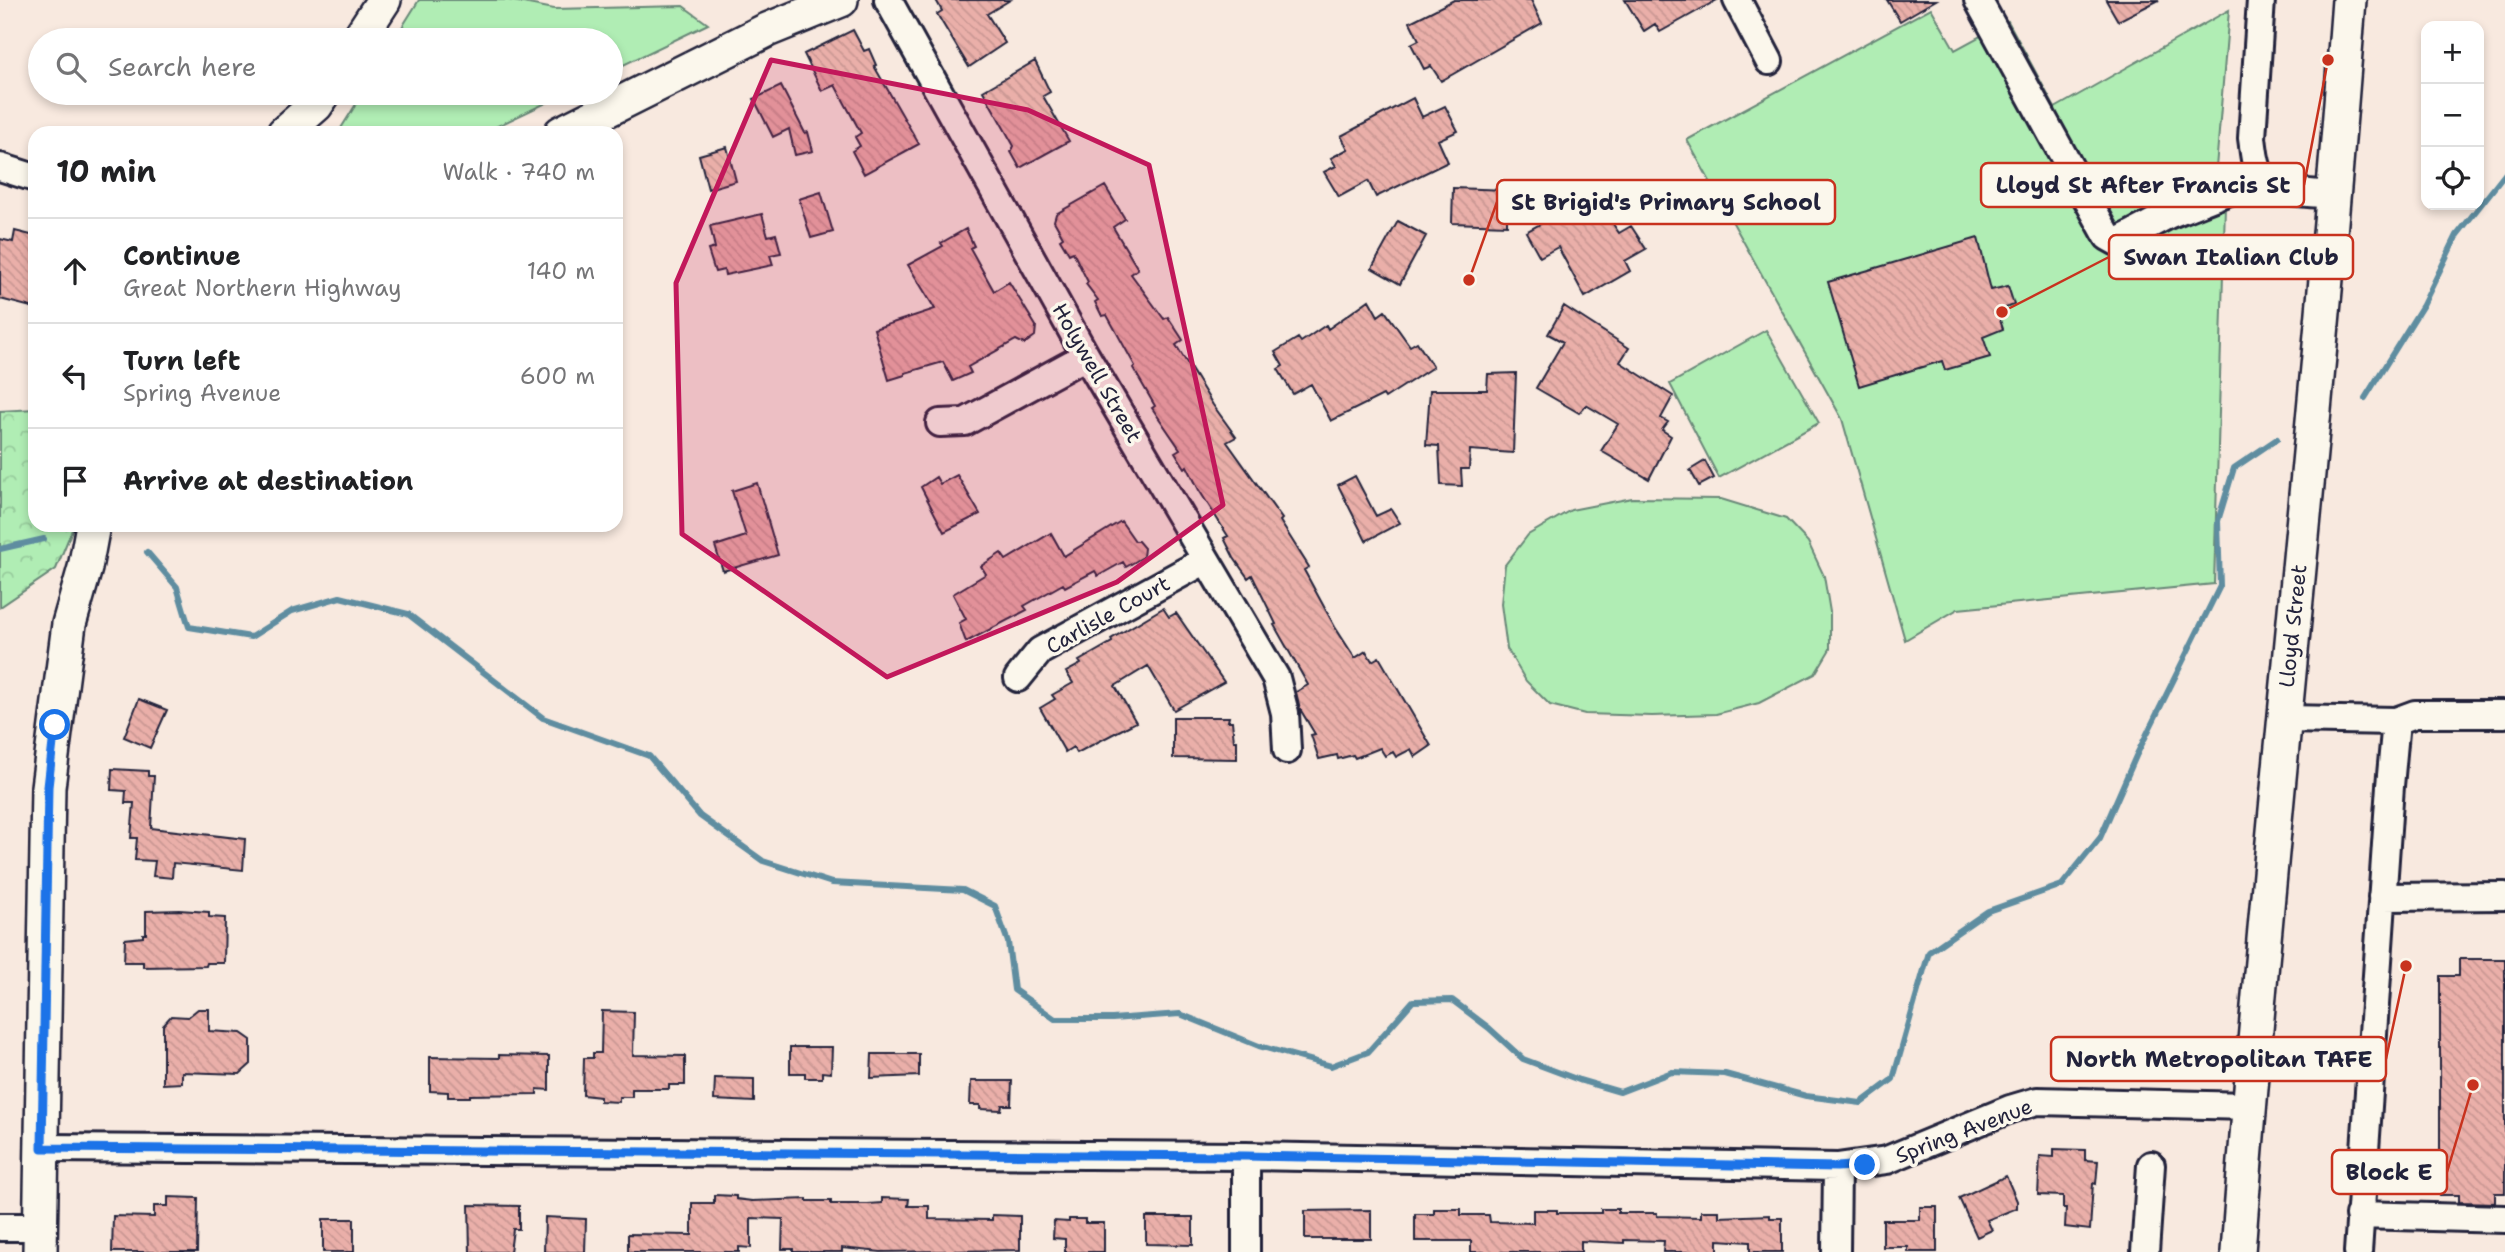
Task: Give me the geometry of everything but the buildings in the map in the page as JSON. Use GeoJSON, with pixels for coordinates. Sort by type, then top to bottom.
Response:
{"type":"FeatureCollection","features":[{"type":"Feature","properties":{"kind":"main road"},"geometry":{"type":"LineString","coordinates":[[366,28],[384,0]]}},
{"type":"Feature","properties":{"kind":"main road"},"geometry":{"type":"LineString","coordinates":[[623,102],[767,30],[841,0]]}},
{"type":"Feature","properties":{"kind":"main road","name":"Lloyd Street"},"geometry":{"type":"LineString","coordinates":[[2238,1252],[2284,719],[2335,195],[2349,0]]}},
{"type":"Feature","properties":{"kind":"main road"},"geometry":{"type":"LineString","coordinates":[[575,126],[617,105]]}},
{"type":"Feature","properties":{"kind":"main road"},"geometry":{"type":"LineString","coordinates":[[294,126],[317,110]]}},
{"type":"Feature","properties":{"kind":"main road"},"geometry":{"type":"LineString","coordinates":[[40,1239],[48,787],[69,624],[85,568],[92,532]]}},
{"type":"Feature","properties":{"kind":"street","name":"Holywell Street"},"geometry":{"type":"LineString","coordinates":[[888,0],[1086,356],[1276,678],[1285,713],[1287,750]]}},
{"type":"Feature","properties":{"kind":"street"},"geometry":{"type":"LineString","coordinates":[[1737,0],[1769,61]]}},
{"type":"Feature","properties":{"kind":"street"},"geometry":{"type":"LineString","coordinates":[[1978,0],[2108,237],[2117,242],[2168,215],[2262,178]]}},
{"type":"Feature","properties":{"kind":"street"},"geometry":{"type":"LineString","coordinates":[[2261,0],[2252,138],[2254,159],[2262,178],[2272,185],[2286,190],[2335,195]]}},
{"type":"Feature","properties":{"kind":"street"},"geometry":{"type":"LineString","coordinates":[[0,167],[28,176]]}},
{"type":"Feature","properties":{"kind":"street"},"geometry":{"type":"LineString","coordinates":[[940,422],[965,422],[1086,356]]}},
{"type":"Feature","properties":{"kind":"street","name":"Carlisle Court"},"geometry":{"type":"LineString","coordinates":[[1018,678],[1041,651],[1206,560]]}},
{"type":"Feature","properties":{"kind":"street"},"geometry":{"type":"LineString","coordinates":[[2284,719],[2396,721],[2415,714],[2505,714]]}},
{"type":"Feature","properties":{"kind":"street"},"geometry":{"type":"LineString","coordinates":[[2358,1252],[2396,721]]}},
{"type":"Feature","properties":{"kind":"street"},"geometry":{"type":"LineString","coordinates":[[2382,897],[2505,896]]}},
{"type":"Feature","properties":{"kind":"street","name":"Spring Avenue"},"geometry":{"type":"LineString","coordinates":[[42,1148],[1246,1156],[1837,1167],[1887,1160],[2010,1109],[2036,1101],[2249,1106]]}},
{"type":"Feature","properties":{"kind":"street"},"geometry":{"type":"LineString","coordinates":[[1246,1156],[1246,1252]]}},
{"type":"Feature","properties":{"kind":"street"},"geometry":{"type":"LineString","coordinates":[[2145,1252],[2151,1165]]}},
{"type":"Feature","properties":{"kind":"street"},"geometry":{"type":"LineString","coordinates":[[1836,1252],[1837,1167]]}},
{"type":"Feature","properties":{"kind":"street"},"geometry":{"type":"LineString","coordinates":[[2359,1215],[2505,1219]]}},
{"type":"Feature","properties":{"kind":"street"},"geometry":{"type":"LineString","coordinates":[[0,1227],[40,1239]]}},
{"type":"Feature","properties":{"kind":"highlighted area"},"geometry":{"type":"Polygon","coordinates":[[[771,60],[1028,110],[1149,165],[1223,505],[1117,582],[887,677],[682,534],[676,283],[771,60]]]}},
{"type":"Feature","properties":{"kind":"green space"},"geometry":{"type":"Polygon","coordinates":[[[419,0],[508,0],[554,9],[683,6],[708,24],[623,65],[623,28],[402,28],[419,0]]]}},
{"type":"Feature","properties":{"kind":"green space"},"geometry":{"type":"Polygon","coordinates":[[[1931,8],[1955,50],[2008,21],[2055,108],[2229,10],[2215,180],[2225,206],[2214,584],[1958,609],[1905,640],[1842,419],[1687,140],[1931,8]]]}},
{"type":"Feature","properties":{"kind":"green space"},"geometry":{"type":"Polygon","coordinates":[[[356,105],[542,105],[498,126],[342,126],[356,105]]]}},
{"type":"Feature","properties":{"kind":"green space"},"geometry":{"type":"Polygon","coordinates":[[[1766,330],[1819,423],[1719,478],[1670,384],[1766,330]]]}},
{"type":"Feature","properties":{"kind":"green space"},"geometry":{"type":"Polygon","coordinates":[[[28,409],[28,532],[71,532],[56,569],[0,607],[0,411],[28,409]]]}},
{"type":"Feature","properties":{"kind":"green space"},"geometry":{"type":"Polygon","coordinates":[[[1632,498],[1721,499],[1786,519],[1808,542],[1824,576],[1830,612],[1830,649],[1815,674],[1759,703],[1716,714],[1585,714],[1550,705],[1526,681],[1507,649],[1501,604],[1505,565],[1528,535],[1571,510],[1632,498]]]}},
{"type":"Feature","properties":{"kind":"waterway"},"geometry":{"type":"LineString","coordinates":[[2365,398],[2423,305],[2457,235],[2505,174]]}},
{"type":"Feature","properties":{"kind":"waterway"},"geometry":{"type":"LineString","coordinates":[[147,552],[177,587],[189,627],[251,637],[292,611],[340,597],[408,614],[543,718],[649,756],[700,816],[763,861],[832,883],[963,890],[995,906],[1008,942],[1014,990],[1055,1019],[1112,1019],[1180,1014],[1259,1046],[1331,1066],[1368,1052],[1413,1001],[1452,1000],[1489,1028],[1523,1059],[1620,1092],[1672,1072],[1725,1074],[1806,1096],[1861,1103],[1893,1079],[1929,952],[1988,911],[2062,885],[2100,838],[2136,756],[2220,586],[2218,521],[2234,468],[2277,439]]}},
{"type":"Feature","properties":{"kind":"waterway"},"geometry":{"type":"LineString","coordinates":[[0,549],[44,539]]}},
{"type":"Feature","properties":{"kind":"place","name":"Lloyd St After Francis St"},"geometry":{"type":"Point","coordinates":[2328,60]}},
{"type":"Feature","properties":{"kind":"place","name":"St Brigid's Primary School"},"geometry":{"type":"Point","coordinates":[1469,280]}},
{"type":"Feature","properties":{"kind":"place","name":"Swan Italian Club"},"geometry":{"type":"Point","coordinates":[2002,312]}},
{"type":"Feature","properties":{"kind":"place","name":"North Metropolitan TAFE"},"geometry":{"type":"Point","coordinates":[2406,966]}},
{"type":"Feature","properties":{"kind":"place","name":"Block E"},"geometry":{"type":"Point","coordinates":[2473,1085]}},
{"type":"Feature","properties":{"kind":"route"},"geometry":{"type":"LineString","coordinates":[[55,725],[48,787],[42,1148],[1246,1156],[1837,1167],[1865,1165]]}}]}
